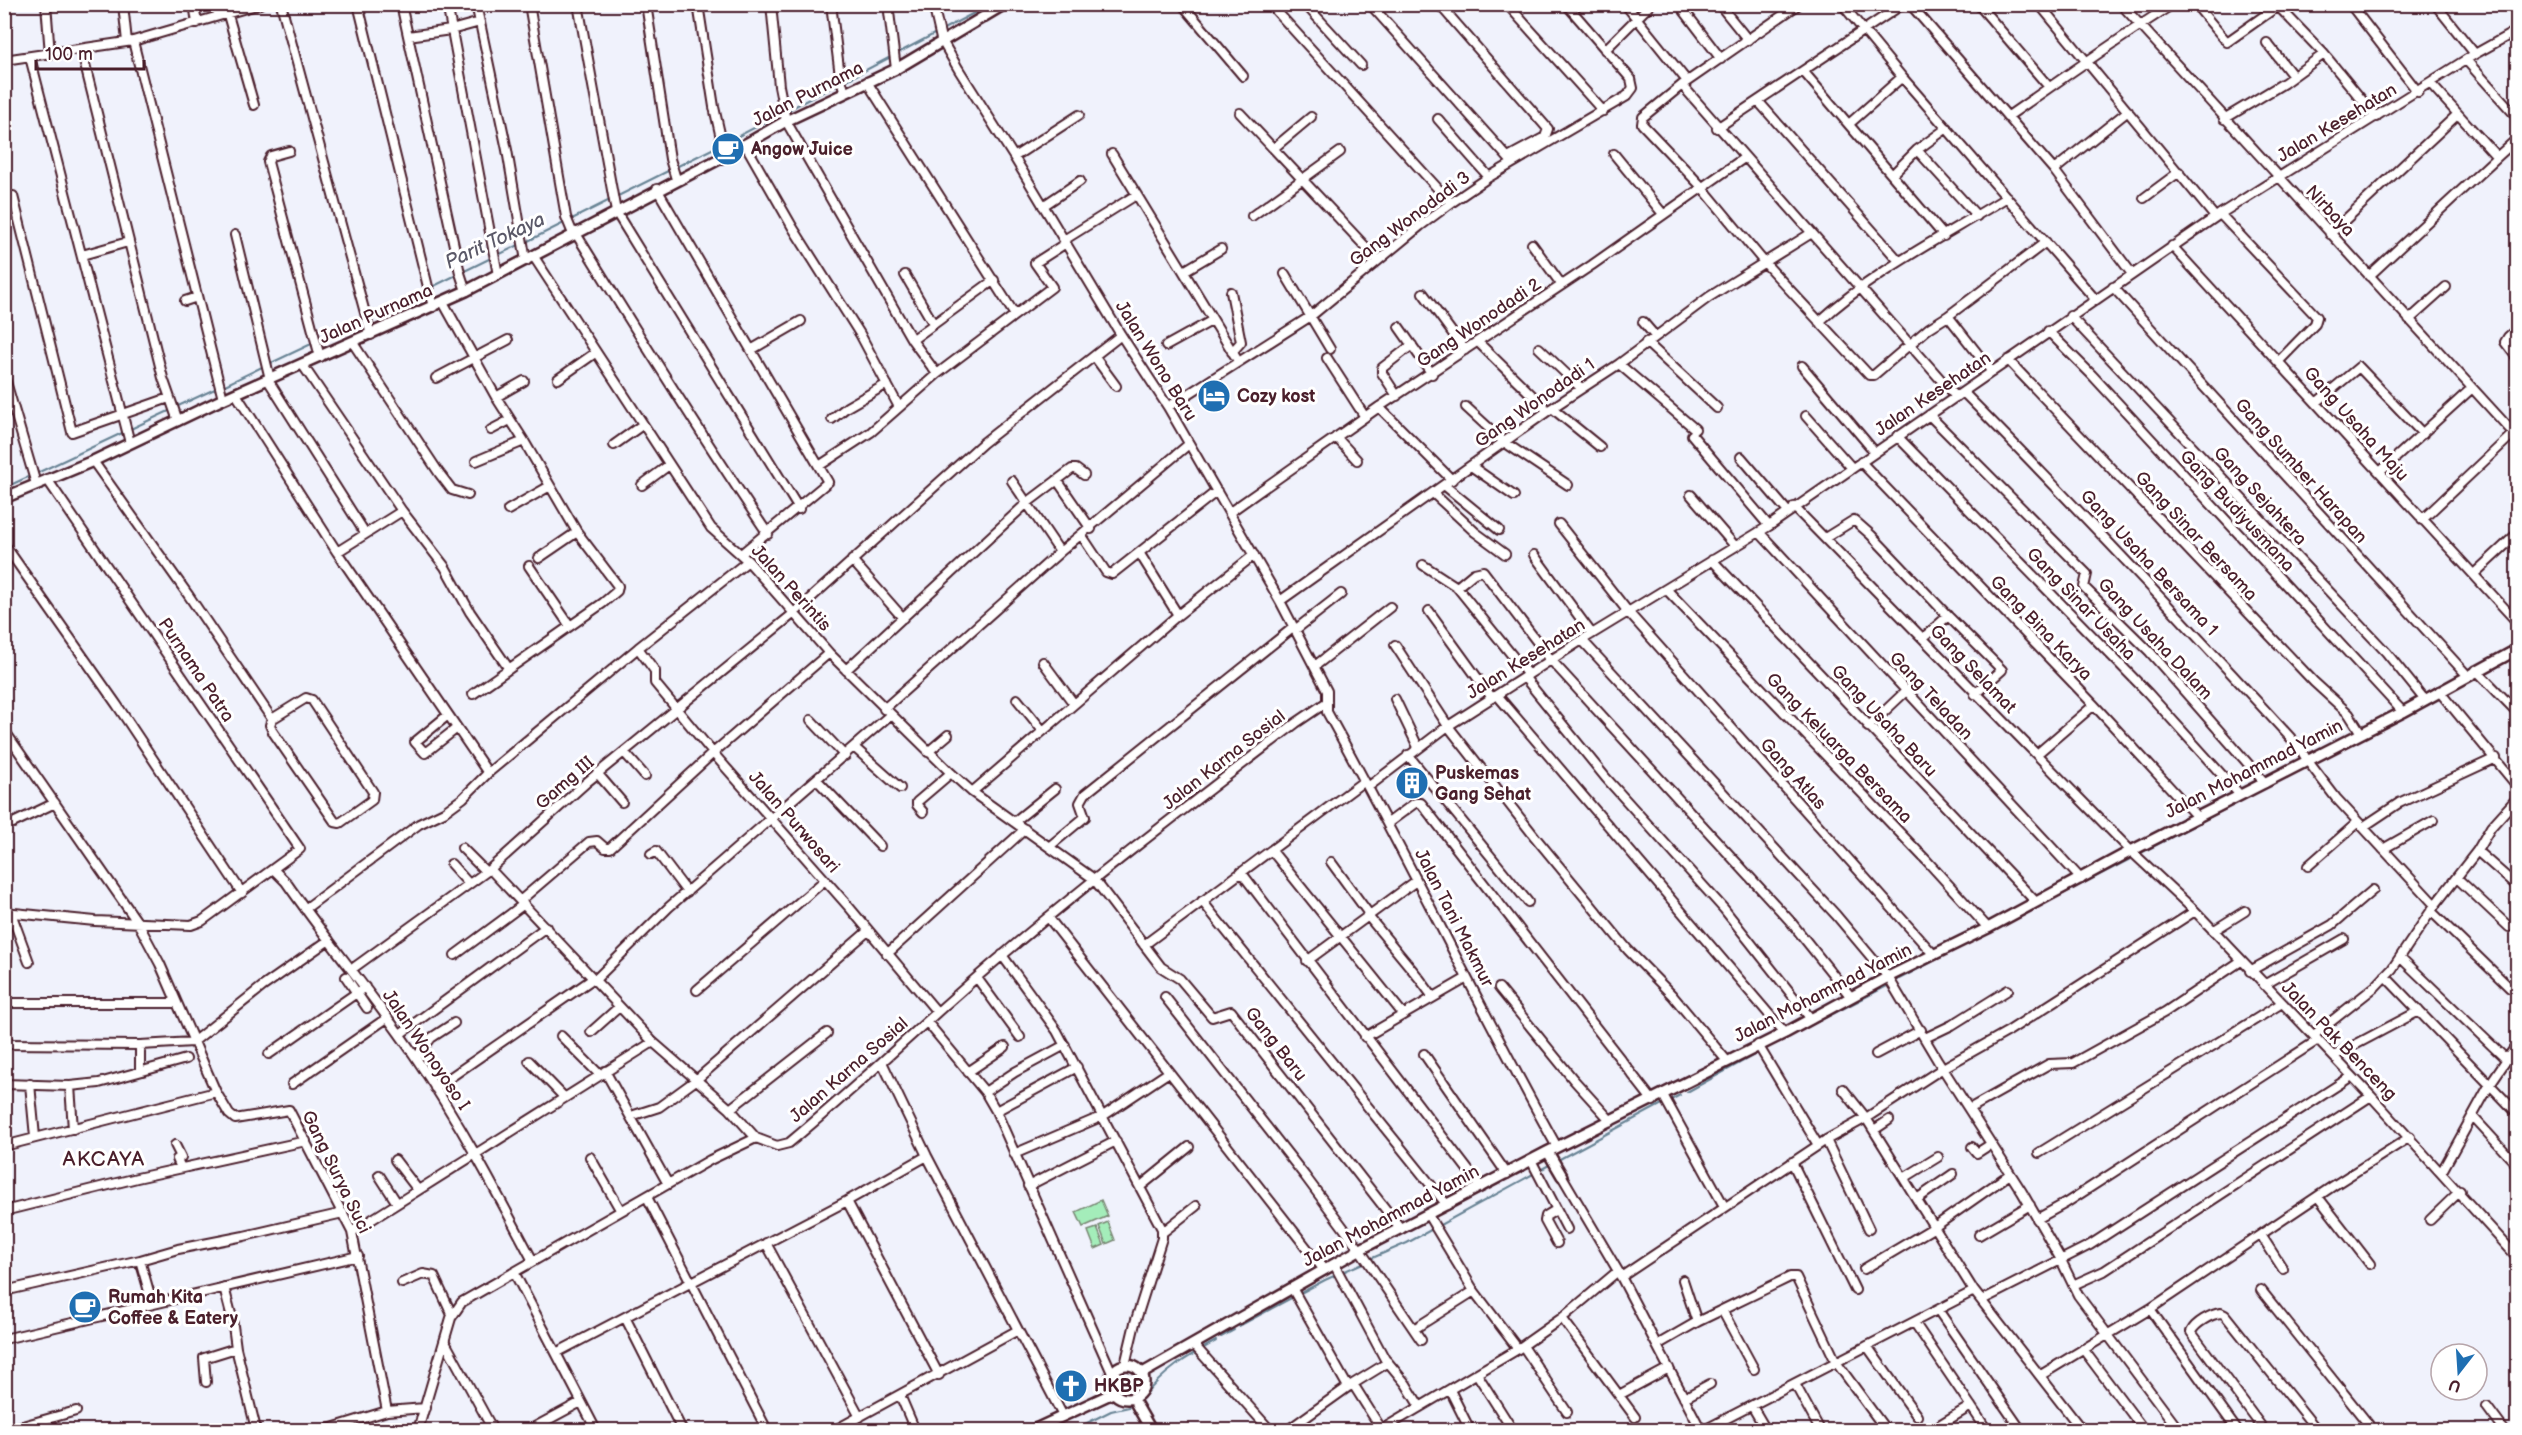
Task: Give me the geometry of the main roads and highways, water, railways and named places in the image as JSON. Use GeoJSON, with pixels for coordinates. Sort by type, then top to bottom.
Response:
{"type":"FeatureCollection","features":[{"type":"Feature","properties":{"kind":"waterway","name":"Parit Tokaya"},"geometry":{"type":"LineString","coordinates":[[845,81],[991,4]]}},
{"type":"Feature","properties":{"kind":"waterway","name":"Parit Tokaya"},"geometry":{"type":"LineString","coordinates":[[786,111],[840,83]]}},
{"type":"Feature","properties":{"kind":"waterway","name":"Parit Tokaya"},"geometry":{"type":"LineString","coordinates":[[725,143],[781,114]]}},
{"type":"Feature","properties":{"kind":"waterway","name":"Parit Tokaya"},"geometry":{"type":"LineString","coordinates":[[526,242],[720,145]]}},
{"type":"Feature","properties":{"kind":"waterway","name":"Parit Tokaya"},"geometry":{"type":"LineString","coordinates":[[496,256],[521,244]]}},
{"type":"Feature","properties":{"kind":"waterway","name":"Parit Tokaya"},"geometry":{"type":"LineString","coordinates":[[432,287],[491,258]]}},
{"type":"Feature","properties":{"kind":"waterway","name":"Parit Tokaya"},"geometry":{"type":"LineString","coordinates":[[369,317],[426,290]]}},
{"type":"Feature","properties":{"kind":"waterway","name":"Parit Tokaya"},"geometry":{"type":"LineString","coordinates":[[269,364],[364,319]]}},
{"type":"Feature","properties":{"kind":"waterway","name":"Parit Tokaya"},"geometry":{"type":"LineString","coordinates":[[223,386],[264,366]]}},
{"type":"Feature","properties":{"kind":"waterway","name":"Parit Tokaya"},"geometry":{"type":"LineString","coordinates":[[176,407],[217,388]]}},
{"type":"Feature","properties":{"kind":"waterway","name":"Parit Tokaya"},"geometry":{"type":"LineString","coordinates":[[35,474],[171,410]]}},
{"type":"Feature","properties":{"kind":"waterway","name":"Parit Tokaya"},"geometry":{"type":"LineString","coordinates":[[4,488],[30,476]]}},
{"type":"Feature","properties":{"kind":"waterway"},"geometry":{"type":"LineString","coordinates":[[2445,694],[2518,655]]}},
{"type":"Feature","properties":{"kind":"waterway"},"geometry":{"type":"LineString","coordinates":[[2139,854],[2387,725]]}},
{"type":"Feature","properties":{"kind":"waterway"},"geometry":{"type":"LineString","coordinates":[[1897,980],[2134,857]]}},
{"type":"Feature","properties":{"kind":"waterway"},"geometry":{"type":"LineString","coordinates":[[1767,1048],[1887,986]]}},
{"type":"Feature","properties":{"kind":"waterway"},"geometry":{"type":"LineString","coordinates":[[1687,1092],[1756,1054]]}},
{"type":"Feature","properties":{"kind":"waterway"},"geometry":{"type":"LineString","coordinates":[[1669,1101],[1680,1095]]}},
{"type":"Feature","properties":{"kind":"waterway"},"geometry":{"type":"LineString","coordinates":[[1556,1161],[1664,1103]]}},
{"type":"Feature","properties":{"kind":"waterway"},"geometry":{"type":"LineString","coordinates":[[1540,1170],[1551,1164]]}},
{"type":"Feature","properties":{"kind":"waterway"},"geometry":{"type":"LineString","coordinates":[[1370,1259],[1407,1243],[1535,1173]]}},
{"type":"Feature","properties":{"kind":"waterway"},"geometry":{"type":"LineString","coordinates":[[1239,1326],[1325,1280],[1365,1262]]}},
{"type":"Feature","properties":{"kind":"waterway"},"geometry":{"type":"LineString","coordinates":[[1221,1337],[1234,1330]]}},
{"type":"Feature","properties":{"kind":"waterway"},"geometry":{"type":"LineString","coordinates":[[1144,1397],[1176,1365],[1216,1341]]}},
{"type":"Feature","properties":{"kind":"waterway"},"geometry":{"type":"LineString","coordinates":[[1073,1430],[1111,1411],[1129,1407]]}},
{"type":"Feature","properties":{"kind":"place","name":"Angow Juice"},"geometry":{"type":"Point","coordinates":[728,149]}},
{"type":"Feature","properties":{"kind":"place","name":"Cozy kost"},"geometry":{"type":"Point","coordinates":[1214,396]}},
{"type":"Feature","properties":{"kind":"place","name":"Puskemas Gang Sehat"},"geometry":{"type":"Point","coordinates":[1412,783]}},
{"type":"Feature","properties":{"kind":"place","name":"Rumah Kita Coffee & Eatery"},"geometry":{"type":"Point","coordinates":[85,1307]}},
{"type":"Feature","properties":{"kind":"place","name":"HKBP"},"geometry":{"type":"Point","coordinates":[1071,1386]}},
{"type":"Feature","properties":{"kind":"district","name":"AKCAYA"},"geometry":{"type":"Point","coordinates":[104,1159]}}]}
